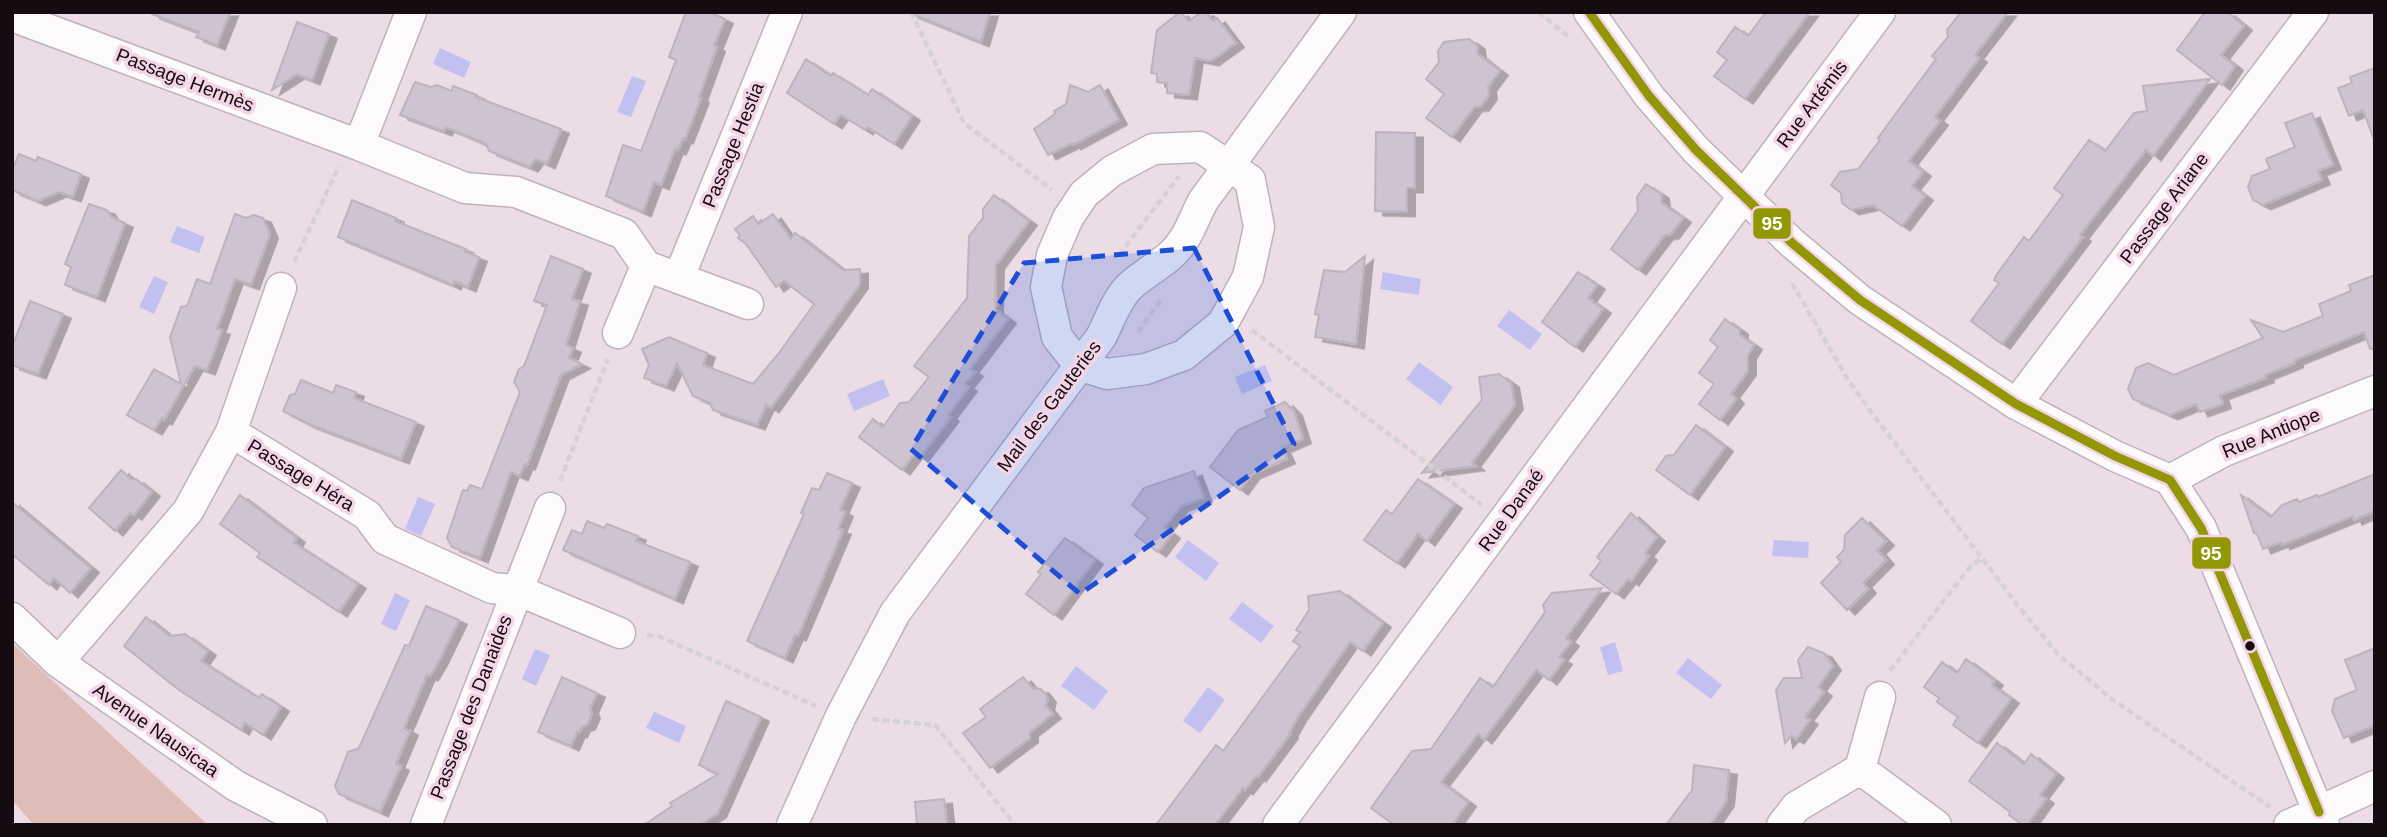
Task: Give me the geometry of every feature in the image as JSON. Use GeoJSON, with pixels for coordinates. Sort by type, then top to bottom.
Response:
{"type":"FeatureCollection","features":[{"type":"Feature","properties":{"kind":"street"},"geometry":{"type":"LineString","coordinates":[[359,145],[411,12]]}},
{"type":"Feature","properties":{"kind":"street","name":"Passage Hestia"},"geometry":{"type":"LineString","coordinates":[[679,277],[787,12]]}},
{"type":"Feature","properties":{"kind":"street","name":"Mail des Gauteries"},"geometry":{"type":"LineString","coordinates":[[792,825],[841,716],[895,613],[1101,337],[1127,289],[1173,253],[1184,239],[1193,226],[1203,201],[1341,12]]}},
{"type":"Feature","properties":{"kind":"street"},"geometry":{"type":"LineString","coordinates":[[1589,12],[1649,96],[1696,150],[1791,243],[1860,300],[2016,404],[2115,456],[2170,480],[2201,528],[2321,818]]}},
{"type":"Feature","properties":{"kind":"street","name":"Rue Artémis"},"geometry":{"type":"LineString","coordinates":[[1744,196],[1880,12]]}},
{"type":"Feature","properties":{"kind":"street","name":"Passage Ariane"},"geometry":{"type":"LineString","coordinates":[[2016,404],[2312,12]]}},
{"type":"Feature","properties":{"kind":"street","name":"Passage Hermès"},"geometry":{"type":"LineString","coordinates":[[12,16],[359,145],[465,188],[516,192],[624,234],[646,266]]}},
{"type":"Feature","properties":{"kind":"street"},"geometry":{"type":"LineString","coordinates":[[1200,147],[1250,180],[1259,227],[1248,277],[1223,323],[1184,355],[1146,369],[1107,374],[1079,365],[1057,337],[1046,287],[1052,255],[1075,207],[1084,194],[1112,171],[1153,149],[1200,147]]}},
{"type":"Feature","properties":{"kind":"street","name":"Rue Danaé"},"geometry":{"type":"LineString","coordinates":[[1278,825],[1744,196]]}},
{"type":"Feature","properties":{"kind":"street"},"geometry":{"type":"LineString","coordinates":[[618,333],[646,266],[748,304]]}},
{"type":"Feature","properties":{"kind":"street","name":"Passage Héra"},"geometry":{"type":"LineString","coordinates":[[58,662],[187,511],[231,432],[281,288]]}},
{"type":"Feature","properties":{"kind":"street","name":"Rue Antiope"},"geometry":{"type":"LineString","coordinates":[[2170,480],[2224,451],[2375,391]]}},
{"type":"Feature","properties":{"kind":"street","name":"Passage Héra"},"geometry":{"type":"LineString","coordinates":[[231,432],[367,515],[385,539],[492,588],[517,590]]}},
{"type":"Feature","properties":{"kind":"street","name":"Passage des Danaides"},"geometry":{"type":"LineString","coordinates":[[426,825],[550,508]]}},
{"type":"Feature","properties":{"kind":"street","name":"Passage des Danaides"},"geometry":{"type":"LineString","coordinates":[[517,590],[620,633]]}},
{"type":"Feature","properties":{"kind":"street","name":"Avenue Nausicaa"},"geometry":{"type":"LineString","coordinates":[[12,618],[58,662],[236,786],[312,825]]}},
{"type":"Feature","properties":{"kind":"street"},"geometry":{"type":"LineString","coordinates":[[1782,825],[1796,807],[1860,769],[1880,697]]}},
{"type":"Feature","properties":{"kind":"street"},"geometry":{"type":"LineString","coordinates":[[1860,769],[1936,825]]}},
{"type":"Feature","properties":{"kind":"street"},"geometry":{"type":"LineString","coordinates":[[2282,818],[2321,818],[2375,786]]}},
{"type":"Feature","properties":{"kind":"path"},"geometry":{"type":"LineString","coordinates":[[911,12],[964,123],[1075,207]]}},
{"type":"Feature","properties":{"kind":"path"},"geometry":{"type":"LineString","coordinates":[[1538,12],[1573,41]]}},
{"type":"Feature","properties":{"kind":"path"},"geometry":{"type":"LineString","coordinates":[[281,288],[338,168],[359,145]]}},
{"type":"Feature","properties":{"kind":"path"},"geometry":{"type":"LineString","coordinates":[[1113,263],[1200,147]]}},
{"type":"Feature","properties":{"kind":"path"},"geometry":{"type":"LineString","coordinates":[[1787,276],[1848,380],[2058,654],[2113,701],[2200,757],[2282,818]]}},
{"type":"Feature","properties":{"kind":"path"},"geometry":{"type":"LineString","coordinates":[[1229,312],[1490,511],[1497,528]]}},
{"type":"Feature","properties":{"kind":"path"},"geometry":{"type":"LineString","coordinates":[[550,508],[618,333]]}},
{"type":"Feature","properties":{"kind":"path"},"geometry":{"type":"LineString","coordinates":[[1880,697],[1886,677],[1969,568],[1982,558]]}},
{"type":"Feature","properties":{"kind":"highlighted area"},"geometry":{"type":"Polygon","coordinates":[[[1194,248],[1294,444],[1080,594],[911,449],[1024,263],[1194,248]]]}},
{"type":"Feature","properties":{"kind":"shaded area"},"geometry":{"type":"Polygon","coordinates":[[[12,643],[208,825],[34,825],[12,800],[12,643]]]}},
{"type":"Feature","properties":{"kind":"water"},"geometry":{"type":"Polygon","coordinates":[[[440,48],[471,62],[464,78],[433,64],[440,48]]]}},
{"type":"Feature","properties":{"kind":"water"},"geometry":{"type":"Polygon","coordinates":[[[632,76],[646,81],[631,117],[617,112],[632,76]]]}},
{"type":"Feature","properties":{"kind":"water"},"geometry":{"type":"Polygon","coordinates":[[[177,226],[205,237],[199,253],[170,242],[177,226]]]}},
{"type":"Feature","properties":{"kind":"water"},"geometry":{"type":"Polygon","coordinates":[[[1383,272],[1421,279],[1419,295],[1380,289],[1383,272]]]}},
{"type":"Feature","properties":{"kind":"water"},"geometry":{"type":"Polygon","coordinates":[[[154,276],[168,282],[154,314],[139,307],[154,276]]]}},
{"type":"Feature","properties":{"kind":"water"},"geometry":{"type":"Polygon","coordinates":[[[1509,310],[1542,334],[1530,350],[1497,326],[1509,310]]]}},
{"type":"Feature","properties":{"kind":"water"},"geometry":{"type":"Polygon","coordinates":[[[1419,362],[1453,387],[1441,405],[1406,379],[1419,362]]]}},
{"type":"Feature","properties":{"kind":"water"},"geometry":{"type":"Polygon","coordinates":[[[1265,365],[1272,381],[1242,394],[1235,377],[1265,365]]]}},
{"type":"Feature","properties":{"kind":"water"},"geometry":{"type":"Polygon","coordinates":[[[883,379],[890,396],[854,411],[847,394],[883,379]]]}},
{"type":"Feature","properties":{"kind":"water"},"geometry":{"type":"Polygon","coordinates":[[[418,497],[435,504],[421,536],[405,529],[418,497]]]}},
{"type":"Feature","properties":{"kind":"water"},"geometry":{"type":"Polygon","coordinates":[[[1188,540],[1219,563],[1206,581],[1175,557],[1188,540]]]}},
{"type":"Feature","properties":{"kind":"water"},"geometry":{"type":"Polygon","coordinates":[[[1774,540],[1809,542],[1808,558],[1772,556],[1774,540]]]}},
{"type":"Feature","properties":{"kind":"water"},"geometry":{"type":"Polygon","coordinates":[[[395,593],[410,600],[396,631],[381,624],[395,593]]]}},
{"type":"Feature","properties":{"kind":"water"},"geometry":{"type":"Polygon","coordinates":[[[1242,602],[1274,626],[1261,643],[1229,619],[1242,602]]]}},
{"type":"Feature","properties":{"kind":"water"},"geometry":{"type":"Polygon","coordinates":[[[1615,642],[1623,671],[1608,675],[1600,647],[1615,642]]]}},
{"type":"Feature","properties":{"kind":"water"},"geometry":{"type":"Polygon","coordinates":[[[535,649],[550,655],[536,686],[522,679],[535,649]]]}},
{"type":"Feature","properties":{"kind":"water"},"geometry":{"type":"Polygon","coordinates":[[[1688,658],[1722,685],[1711,699],[1676,673],[1688,658]]]}},
{"type":"Feature","properties":{"kind":"water"},"geometry":{"type":"Polygon","coordinates":[[[1076,666],[1108,691],[1094,710],[1061,686],[1076,666]]]}},
{"type":"Feature","properties":{"kind":"water"},"geometry":{"type":"Polygon","coordinates":[[[1208,687],[1225,700],[1200,733],[1183,721],[1208,687]]]}},
{"type":"Feature","properties":{"kind":"water"},"geometry":{"type":"Polygon","coordinates":[[[654,712],[686,726],[679,743],[646,728],[654,712]]]}},
{"type":"Feature","properties":{"kind":"building"},"geometry":{"type":"Polygon","coordinates":[[[152,12],[230,12],[217,45],[196,37],[199,32],[152,12]]]}},
{"type":"Feature","properties":{"kind":"building"},"geometry":{"type":"Polygon","coordinates":[[[686,12],[709,12],[725,19],[714,46],[717,47],[699,97],[701,98],[685,139],[683,138],[678,150],[675,149],[661,185],[654,182],[643,212],[606,196],[623,145],[641,151],[676,60],[669,57],[686,12]]]}},
{"type":"Feature","properties":{"kind":"building"},"geometry":{"type":"Polygon","coordinates":[[[910,12],[990,12],[981,42],[910,13],[910,12]]]}},
{"type":"Feature","properties":{"kind":"building"},"geometry":{"type":"Polygon","coordinates":[[[1180,12],[1189,21],[1201,12],[1206,12],[1213,21],[1217,18],[1236,43],[1211,61],[1195,58],[1189,95],[1167,93],[1167,83],[1157,82],[1157,74],[1151,73],[1157,30],[1180,12]]]}},
{"type":"Feature","properties":{"kind":"building"},"geometry":{"type":"Polygon","coordinates":[[[1766,12],[1810,12],[1745,99],[1714,76],[1727,60],[1717,52],[1735,27],[1748,36],[1766,12]]]}},
{"type":"Feature","properties":{"kind":"building"},"geometry":{"type":"Polygon","coordinates":[[[1961,12],[2008,12],[1975,55],[1979,58],[1935,117],[1940,121],[1909,161],[1923,172],[1912,186],[1925,196],[1902,226],[1873,205],[1851,210],[1842,203],[1841,193],[1831,185],[1840,172],[1858,169],[1880,140],[1878,138],[1936,59],[1932,56],[1948,37],[1947,30],[1961,12]]]}},
{"type":"Feature","properties":{"kind":"building"},"geometry":{"type":"Polygon","coordinates":[[[2205,12],[2227,12],[2244,26],[2221,55],[2235,66],[2222,85],[2177,50],[2205,12]]]}},
{"type":"Feature","properties":{"kind":"building"},"geometry":{"type":"Polygon","coordinates":[[[297,22],[329,34],[312,80],[297,74],[272,90],[297,22]]]}},
{"type":"Feature","properties":{"kind":"building"},"geometry":{"type":"Polygon","coordinates":[[[1469,39],[1477,45],[1478,54],[1500,71],[1488,87],[1489,95],[1481,106],[1474,107],[1452,137],[1426,118],[1444,94],[1426,79],[1439,62],[1438,51],[1444,42],[1469,39]]]}},
{"type":"Feature","properties":{"kind":"building"},"geometry":{"type":"Polygon","coordinates":[[[806,59],[831,76],[833,73],[868,95],[872,89],[912,116],[894,144],[841,115],[834,124],[787,93],[806,59]]]}},
{"type":"Feature","properties":{"kind":"building"},"geometry":{"type":"Polygon","coordinates":[[[2375,68],[2373,137],[2363,110],[2349,116],[2338,88],[2352,83],[2350,77],[2375,68]]]}},
{"type":"Feature","properties":{"kind":"building"},"geometry":{"type":"Polygon","coordinates":[[[2210,79],[2153,156],[2146,150],[2080,235],[2083,237],[2002,344],[1971,321],[1999,283],[1994,280],[1997,274],[2024,237],[2029,241],[2063,195],[2054,188],[2089,140],[2105,151],[2134,113],[2147,111],[2143,86],[2210,79]]]}},
{"type":"Feature","properties":{"kind":"building"},"geometry":{"type":"Polygon","coordinates":[[[415,82],[431,87],[437,85],[452,91],[453,86],[561,129],[547,164],[536,159],[530,167],[489,151],[486,144],[446,127],[444,131],[400,115],[415,82]]]}},
{"type":"Feature","properties":{"kind":"building"},"geometry":{"type":"Polygon","coordinates":[[[1070,85],[1088,92],[1100,85],[1119,120],[1048,155],[1034,129],[1066,104],[1070,85]]]}},
{"type":"Feature","properties":{"kind":"building"},"geometry":{"type":"Polygon","coordinates":[[[2312,113],[2333,165],[2318,171],[2322,180],[2263,205],[2253,200],[2248,187],[2252,176],[2270,169],[2266,159],[2295,147],[2285,123],[2312,113]]]}},
{"type":"Feature","properties":{"kind":"building"},"geometry":{"type":"Polygon","coordinates":[[[1376,132],[1415,133],[1415,188],[1407,188],[1407,212],[1375,211],[1376,132]]]}},
{"type":"Feature","properties":{"kind":"building"},"geometry":{"type":"Polygon","coordinates":[[[19,154],[36,161],[38,157],[81,174],[73,197],[59,192],[38,201],[12,190],[12,170],[19,154]]]}},
{"type":"Feature","properties":{"kind":"building"},"geometry":{"type":"Polygon","coordinates":[[[1646,184],[1661,194],[1662,203],[1683,218],[1671,234],[1665,235],[1638,270],[1611,249],[1638,211],[1637,197],[1646,184]]]}},
{"type":"Feature","properties":{"kind":"building"},"geometry":{"type":"Polygon","coordinates":[[[994,195],[1029,221],[996,265],[995,309],[1008,319],[970,369],[975,372],[965,384],[969,387],[948,415],[951,417],[920,457],[915,453],[902,470],[859,437],[873,419],[883,427],[900,403],[909,402],[929,377],[914,366],[967,298],[969,236],[983,218],[983,209],[994,195]]]}},
{"type":"Feature","properties":{"kind":"building"},"geometry":{"type":"Polygon","coordinates":[[[352,200],[479,257],[468,287],[454,281],[453,285],[338,237],[352,200]]]}},
{"type":"Feature","properties":{"kind":"building"},"geometry":{"type":"Polygon","coordinates":[[[89,204],[107,210],[111,217],[125,223],[97,297],[65,285],[71,267],[65,264],[89,204]]]}},
{"type":"Feature","properties":{"kind":"building"},"geometry":{"type":"Polygon","coordinates":[[[235,214],[246,218],[254,215],[263,218],[270,234],[251,285],[235,279],[217,329],[222,330],[207,370],[195,366],[164,420],[162,418],[154,430],[127,415],[154,369],[181,384],[170,337],[181,307],[187,306],[197,279],[210,284],[235,214]]]}},
{"type":"Feature","properties":{"kind":"building"},"geometry":{"type":"Polygon","coordinates":[[[773,214],[791,239],[795,233],[843,270],[860,269],[860,284],[771,408],[766,405],[757,425],[713,410],[710,403],[693,396],[677,363],[666,386],[644,378],[649,365],[642,349],[669,337],[707,353],[703,365],[753,384],[814,304],[784,281],[776,287],[746,244],[738,238],[740,236],[735,229],[753,216],[758,224],[773,214]]]}},
{"type":"Feature","properties":{"kind":"building"},"geometry":{"type":"Polygon","coordinates":[[[551,256],[583,269],[572,299],[580,301],[566,345],[573,348],[569,358],[582,364],[561,375],[527,465],[525,464],[520,476],[511,472],[480,558],[452,547],[447,538],[463,490],[467,491],[470,485],[482,489],[520,392],[514,382],[519,369],[524,366],[547,305],[534,301],[551,256]]]}},
{"type":"Feature","properties":{"kind":"building"},"geometry":{"type":"Polygon","coordinates":[[[1365,256],[1356,344],[1315,337],[1319,315],[1315,314],[1324,270],[1345,272],[1365,256]]]}},
{"type":"Feature","properties":{"kind":"building"},"geometry":{"type":"Polygon","coordinates":[[[1578,272],[1597,285],[1588,298],[1603,309],[1575,347],[1542,322],[1578,272]]]}},
{"type":"Feature","properties":{"kind":"building"},"geometry":{"type":"Polygon","coordinates":[[[2375,275],[2375,349],[2370,349],[2364,332],[2295,360],[2295,363],[2265,375],[2266,378],[2220,395],[2223,404],[2200,412],[2196,404],[2170,415],[2133,399],[2128,389],[2136,368],[2148,363],[2174,375],[2263,338],[2251,320],[2283,332],[2323,316],[2319,304],[2351,291],[2349,285],[2375,275]]]}},
{"type":"Feature","properties":{"kind":"building"},"geometry":{"type":"Polygon","coordinates":[[[30,301],[63,314],[38,374],[12,365],[12,347],[30,301]]]}},
{"type":"Feature","properties":{"kind":"building"},"geometry":{"type":"Polygon","coordinates":[[[1725,319],[1754,345],[1748,355],[1748,371],[1731,394],[1736,399],[1720,420],[1699,404],[1714,384],[1699,373],[1718,347],[1710,340],[1725,319]]]}},
{"type":"Feature","properties":{"kind":"building"},"geometry":{"type":"Polygon","coordinates":[[[1499,374],[1511,383],[1515,405],[1472,463],[1476,466],[1422,473],[1482,400],[1479,377],[1499,374]]]}},
{"type":"Feature","properties":{"kind":"building"},"geometry":{"type":"Polygon","coordinates":[[[301,380],[333,393],[336,385],[356,392],[354,398],[416,422],[401,459],[309,424],[283,411],[301,380]]]}},
{"type":"Feature","properties":{"kind":"building"},"geometry":{"type":"Polygon","coordinates":[[[1285,402],[1294,411],[1303,439],[1282,448],[1287,459],[1252,474],[1240,490],[1210,467],[1238,430],[1268,417],[1265,411],[1285,402]]]}},
{"type":"Feature","properties":{"kind":"building"},"geometry":{"type":"Polygon","coordinates":[[[1696,425],[1725,447],[1690,495],[1656,470],[1666,456],[1674,455],[1696,425]]]}},
{"type":"Feature","properties":{"kind":"building"},"geometry":{"type":"Polygon","coordinates":[[[121,470],[152,492],[134,515],[130,513],[115,531],[89,508],[121,470]]]}},
{"type":"Feature","properties":{"kind":"building"},"geometry":{"type":"Polygon","coordinates":[[[1194,471],[1204,498],[1181,506],[1164,528],[1172,534],[1158,552],[1135,535],[1148,518],[1132,505],[1144,488],[1194,471]]]}},
{"type":"Feature","properties":{"kind":"building"},"geometry":{"type":"Polygon","coordinates":[[[827,473],[852,483],[840,510],[845,512],[838,529],[843,530],[798,636],[795,635],[785,658],[747,641],[804,514],[801,513],[812,488],[819,490],[827,473]]]}},
{"type":"Feature","properties":{"kind":"building"},"geometry":{"type":"Polygon","coordinates":[[[2375,474],[2375,511],[2354,520],[2353,516],[2282,545],[2281,542],[2263,549],[2257,534],[2254,533],[2241,495],[2271,517],[2282,505],[2297,499],[2299,502],[2317,495],[2318,497],[2375,474]]]}},
{"type":"Feature","properties":{"kind":"building"},"geometry":{"type":"Polygon","coordinates":[[[1418,479],[1454,504],[1427,541],[1418,534],[1397,563],[1364,540],[1386,510],[1392,514],[1418,479]]]}},
{"type":"Feature","properties":{"kind":"building"},"geometry":{"type":"Polygon","coordinates":[[[240,495],[297,538],[294,543],[358,584],[339,612],[257,557],[260,553],[220,524],[240,495]]]}},
{"type":"Feature","properties":{"kind":"building"},"geometry":{"type":"Polygon","coordinates":[[[12,502],[91,568],[70,593],[54,578],[49,585],[12,554],[12,502]]]}},
{"type":"Feature","properties":{"kind":"building"},"geometry":{"type":"Polygon","coordinates":[[[1631,513],[1657,537],[1645,553],[1649,556],[1631,581],[1628,579],[1616,594],[1590,575],[1601,561],[1597,557],[1631,513]]]}},
{"type":"Feature","properties":{"kind":"building"},"geometry":{"type":"Polygon","coordinates":[[[1862,518],[1886,541],[1877,550],[1886,560],[1863,583],[1868,589],[1847,610],[1821,583],[1841,562],[1837,557],[1844,550],[1845,535],[1862,518]]]}},
{"type":"Feature","properties":{"kind":"building"},"geometry":{"type":"Polygon","coordinates":[[[587,521],[604,528],[607,524],[638,536],[636,541],[690,562],[675,599],[563,550],[572,530],[582,534],[587,521]]]}},
{"type":"Feature","properties":{"kind":"building"},"geometry":{"type":"Polygon","coordinates":[[[1065,538],[1095,560],[1054,615],[1026,594],[1041,574],[1038,572],[1065,538]]]}},
{"type":"Feature","properties":{"kind":"building"},"geometry":{"type":"Polygon","coordinates":[[[1602,588],[1566,638],[1571,642],[1559,657],[1564,660],[1549,680],[1536,670],[1484,739],[1478,734],[1441,782],[1468,802],[1452,825],[1394,825],[1371,808],[1412,751],[1431,749],[1480,678],[1493,687],[1545,612],[1543,605],[1552,593],[1602,588]]]}},
{"type":"Feature","properties":{"kind":"building"},"geometry":{"type":"Polygon","coordinates":[[[1340,591],[1383,623],[1363,651],[1350,642],[1298,717],[1290,734],[1258,777],[1256,776],[1245,790],[1243,788],[1215,825],[1156,825],[1216,745],[1223,751],[1300,646],[1293,641],[1300,632],[1296,630],[1309,610],[1308,596],[1340,591]]]}},
{"type":"Feature","properties":{"kind":"building"},"geometry":{"type":"Polygon","coordinates":[[[426,606],[459,620],[439,661],[430,676],[427,675],[404,728],[410,731],[396,764],[401,766],[380,812],[339,794],[335,786],[348,752],[359,748],[405,645],[409,646],[426,606]]]}},
{"type":"Feature","properties":{"kind":"building"},"geometry":{"type":"Polygon","coordinates":[[[146,617],[170,636],[185,634],[208,651],[201,661],[259,698],[262,694],[281,707],[263,735],[245,723],[241,730],[179,690],[124,646],[146,617]]]}},
{"type":"Feature","properties":{"kind":"building"},"geometry":{"type":"Polygon","coordinates":[[[1808,647],[1824,653],[1833,666],[1818,687],[1824,692],[1805,717],[1810,720],[1796,739],[1791,736],[1785,743],[1776,690],[1784,678],[1802,678],[1798,660],[1808,647]]]}},
{"type":"Feature","properties":{"kind":"building"},"geometry":{"type":"Polygon","coordinates":[[[2375,648],[2375,731],[2373,726],[2344,738],[2332,711],[2335,699],[2357,690],[2345,660],[2375,648]]]}},
{"type":"Feature","properties":{"kind":"building"},"geometry":{"type":"Polygon","coordinates":[[[1966,659],[1995,681],[1992,685],[2011,699],[1978,743],[1953,725],[1958,717],[1937,702],[1939,698],[1924,687],[1942,662],[1957,673],[1966,659]]]}},
{"type":"Feature","properties":{"kind":"building"},"geometry":{"type":"Polygon","coordinates":[[[562,677],[597,693],[587,725],[577,732],[571,746],[538,732],[562,677]]]}},
{"type":"Feature","properties":{"kind":"building"},"geometry":{"type":"Polygon","coordinates":[[[1023,677],[1032,688],[1041,689],[1048,698],[1046,706],[1053,714],[1030,732],[1030,738],[990,768],[963,733],[986,717],[980,709],[1023,677]]]}},
{"type":"Feature","properties":{"kind":"building"},"geometry":{"type":"Polygon","coordinates":[[[726,701],[761,717],[718,813],[700,825],[644,825],[672,806],[670,803],[718,774],[699,765],[726,701]]]}},
{"type":"Feature","properties":{"kind":"building"},"geometry":{"type":"Polygon","coordinates":[[[1997,743],[2024,764],[2031,754],[2056,774],[2040,795],[2046,799],[2027,825],[2009,815],[2010,812],[1969,781],[1997,743]]]}},
{"type":"Feature","properties":{"kind":"building"},"geometry":{"type":"Polygon","coordinates":[[[1694,765],[1729,770],[1726,802],[1710,825],[1666,825],[1692,790],[1694,765]]]}},
{"type":"Feature","properties":{"kind":"building"},"geometry":{"type":"Polygon","coordinates":[[[944,799],[947,825],[917,825],[915,802],[944,799]]]}},
{"type":"Feature","properties":{"kind":"transit line","name":"95"},"geometry":{"type":"LineString","coordinates":[[1589,12],[1649,96],[1696,150],[1792,243],[1860,300],[2016,404],[2115,456],[2170,480],[2201,528],[2319,812]]}}]}
